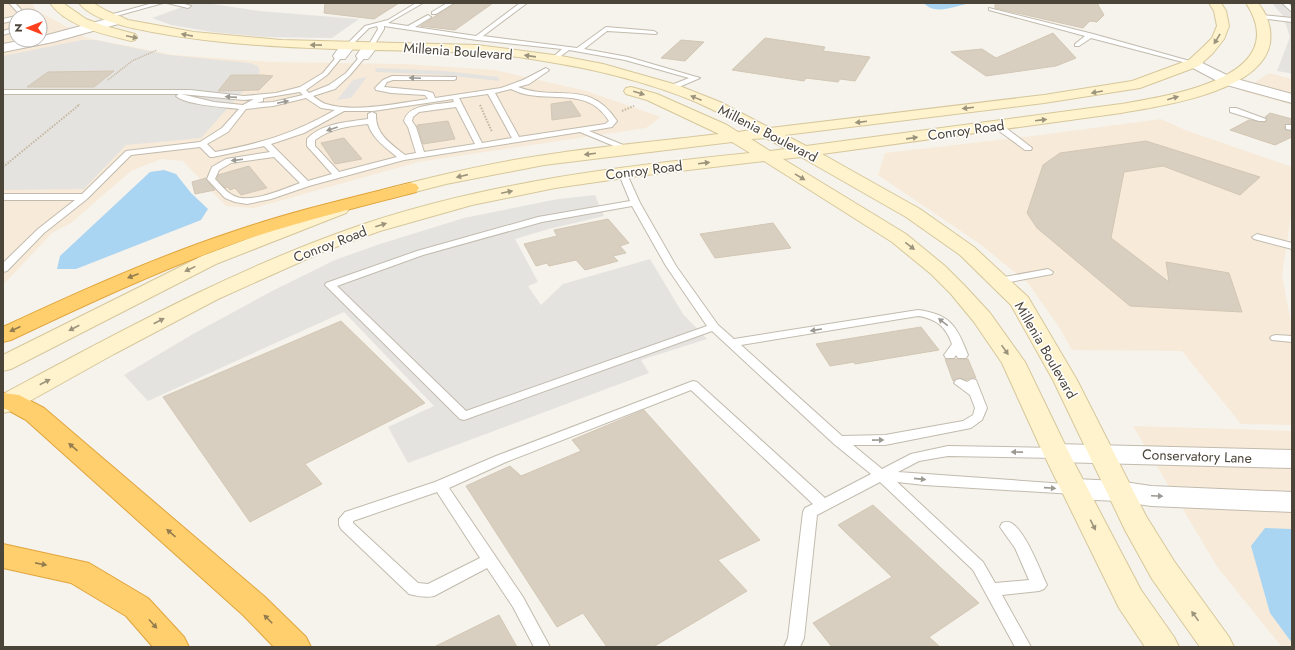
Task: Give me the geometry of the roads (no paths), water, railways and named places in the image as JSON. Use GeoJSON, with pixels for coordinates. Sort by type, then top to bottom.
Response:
{"type":"FeatureCollection","features":[{"type":"Feature","properties":{"kind":"highway"},"geometry":{"type":"LineString","coordinates":[[3,335],[117,282],[238,236],[320,211],[410,188]]}},
{"type":"Feature","properties":{"kind":"highway"},"geometry":{"type":"LineString","coordinates":[[5,402],[35,414],[254,606],[295,647]]}},
{"type":"Feature","properties":{"kind":"highway"},"geometry":{"type":"LineString","coordinates":[[3,556],[78,572],[137,607],[173,647]]}},
{"type":"Feature","properties":{"kind":"main road","name":"Millenia Boulevard"},"geometry":{"type":"LineString","coordinates":[[56,3],[78,20],[89,25],[160,42],[218,51],[268,54],[477,49],[550,65],[652,97],[721,128],[736,137],[804,151],[913,212],[967,251],[1020,302],[1065,380],[1102,453],[1118,491],[1163,570],[1218,647]]}},
{"type":"Feature","properties":{"kind":"main road","name":"Millenia Boulevard"},"geometry":{"type":"LineString","coordinates":[[85,3],[125,23],[194,36],[344,51]]}},
{"type":"Feature","properties":{"kind":"main road","name":"Conroy Road"},"geometry":{"type":"LineString","coordinates":[[5,402],[217,292],[292,258],[355,234],[428,210],[490,195],[559,181],[622,172],[768,144],[1135,85],[1194,63],[1218,40],[1223,26],[1220,11],[1215,3]]}},
{"type":"Feature","properties":{"kind":"main road","name":"Conroy Road"},"geometry":{"type":"LineString","coordinates":[[3,364],[209,260],[343,208],[410,188],[544,160],[629,149],[736,137],[804,151],[1111,111],[1159,102],[1234,77],[1256,60],[1261,48],[1265,31],[1261,17],[1252,3]]}},
{"type":"Feature","properties":{"kind":"main road","name":"Millenia Boulevard"},"geometry":{"type":"LineString","coordinates":[[550,65],[598,67],[672,88],[715,105],[919,253],[953,285],[978,313],[1013,362],[1056,453],[1130,600],[1163,647]]}},
{"type":"Feature","properties":{"kind":"main road"},"geometry":{"type":"LineString","coordinates":[[676,144],[691,130],[691,121],[687,112]]}},
{"type":"Feature","properties":{"kind":"main road"},"geometry":{"type":"LineString","coordinates":[[869,188],[857,171],[857,160],[862,152],[874,143]]}},
{"type":"Feature","properties":{"kind":"street"},"geometry":{"type":"LineString","coordinates":[[3,48],[19,46],[114,18]]}},
{"type":"Feature","properties":{"kind":"street"},"geometry":{"type":"LineString","coordinates":[[48,33],[89,25]]}},
{"type":"Feature","properties":{"kind":"street"},"geometry":{"type":"LineString","coordinates":[[1194,63],[1292,99]]}},
{"type":"Feature","properties":{"kind":"street"},"geometry":{"type":"LineString","coordinates":[[1234,77],[1292,88]]}},
{"type":"Feature","properties":{"kind":"street","name":"Conservatory Lane"},"geometry":{"type":"LineString","coordinates":[[1056,453],[1292,459]]}},
{"type":"Feature","properties":{"kind":"street"},"geometry":{"type":"LineString","coordinates":[[1075,490],[1118,491],[1151,496],[1292,502]]}},
{"type":"Feature","properties":{"kind":"lane"},"geometry":{"type":"LineString","coordinates":[[114,18],[144,13],[160,6],[162,3]]}},
{"type":"Feature","properties":{"kind":"lane"},"geometry":{"type":"LineString","coordinates":[[114,18],[162,3]]}},
{"type":"Feature","properties":{"kind":"lane"},"geometry":{"type":"LineString","coordinates":[[170,3],[188,6]]}},
{"type":"Feature","properties":{"kind":"lane"},"geometry":{"type":"LineString","coordinates":[[3,269],[41,231],[84,197],[130,152],[202,144],[225,130],[244,107],[256,100],[302,89],[325,74],[344,51],[368,27],[390,21],[420,3]]}},
{"type":"Feature","properties":{"kind":"lane"},"geometry":{"type":"LineString","coordinates":[[434,13],[451,3]]}},
{"type":"Feature","properties":{"kind":"lane"},"geometry":{"type":"LineString","coordinates":[[477,38],[524,3]]}},
{"type":"Feature","properties":{"kind":"lane"},"geometry":{"type":"LineString","coordinates":[[1285,3],[1292,10]]}},
{"type":"Feature","properties":{"kind":"lane"},"geometry":{"type":"LineString","coordinates":[[991,9],[1194,63]]}},
{"type":"Feature","properties":{"kind":"lane"},"geometry":{"type":"LineString","coordinates":[[409,28],[428,17]]}},
{"type":"Feature","properties":{"kind":"lane"},"geometry":{"type":"LineString","coordinates":[[1261,17],[1292,20]]}},
{"type":"Feature","properties":{"kind":"lane"},"geometry":{"type":"LineString","coordinates":[[380,24],[477,38],[568,48],[626,58],[696,78],[672,88]]}},
{"type":"Feature","properties":{"kind":"lane"},"geometry":{"type":"LineString","coordinates":[[177,93],[184,98],[214,104],[244,107],[272,104],[307,96],[332,87],[348,74],[367,51],[381,29],[380,24]]}},
{"type":"Feature","properties":{"kind":"lane"},"geometry":{"type":"LineString","coordinates":[[578,50],[606,29],[654,33]]}},
{"type":"Feature","properties":{"kind":"lane"},"geometry":{"type":"LineString","coordinates":[[1077,45],[1091,35]]}},
{"type":"Feature","properties":{"kind":"lane"},"geometry":{"type":"LineString","coordinates":[[421,155],[412,127],[408,121],[409,116],[417,110],[457,101],[490,91],[512,87],[526,82],[550,65],[568,48]]}},
{"type":"Feature","properties":{"kind":"lane"},"geometry":{"type":"LineString","coordinates":[[432,100],[430,95],[426,93],[383,90],[379,88],[385,81],[392,78],[454,78]]}},
{"type":"Feature","properties":{"kind":"lane"},"geometry":{"type":"LineString","coordinates":[[276,154],[229,161],[215,169],[211,179],[231,199],[244,202],[403,158],[605,126],[609,125],[613,121],[609,113],[593,100],[563,95],[527,93],[512,87]]}},
{"type":"Feature","properties":{"kind":"lane"},"geometry":{"type":"LineString","coordinates":[[302,89],[307,96],[324,106],[342,109],[373,109],[432,100],[457,101]]}},
{"type":"Feature","properties":{"kind":"lane"},"geometry":{"type":"LineString","coordinates":[[490,91],[516,140]]}},
{"type":"Feature","properties":{"kind":"lane"},"geometry":{"type":"LineString","coordinates":[[3,92],[190,92],[244,98],[276,95]]}},
{"type":"Feature","properties":{"kind":"lane"},"geometry":{"type":"LineString","coordinates":[[457,101],[479,145]]}},
{"type":"Feature","properties":{"kind":"lane"},"geometry":{"type":"LineString","coordinates":[[202,144],[213,155],[264,143],[288,136],[329,117],[342,109]]}},
{"type":"Feature","properties":{"kind":"lane"},"geometry":{"type":"LineString","coordinates":[[373,109],[370,121],[378,136],[403,158]]}},
{"type":"Feature","properties":{"kind":"lane"},"geometry":{"type":"LineString","coordinates":[[1233,110],[1262,119]]}},
{"type":"Feature","properties":{"kind":"lane"},"geometry":{"type":"LineString","coordinates":[[338,176],[311,146],[311,139],[316,134],[342,126],[370,121]]}},
{"type":"Feature","properties":{"kind":"lane"},"geometry":{"type":"LineString","coordinates":[[998,126],[1028,148]]}},
{"type":"Feature","properties":{"kind":"lane"},"geometry":{"type":"LineString","coordinates":[[581,130],[596,138],[629,149]]}},
{"type":"Feature","properties":{"kind":"lane"},"geometry":{"type":"LineString","coordinates":[[264,143],[306,184]]}},
{"type":"Feature","properties":{"kind":"lane"},"geometry":{"type":"LineString","coordinates":[[622,172],[635,202],[671,266],[714,327],[839,441],[881,475],[978,566],[1023,647]]}},
{"type":"Feature","properties":{"kind":"lane"},"geometry":{"type":"LineString","coordinates":[[3,197],[84,197]]}},
{"type":"Feature","properties":{"kind":"lane"},"geometry":{"type":"LineString","coordinates":[[635,202],[541,219],[420,253],[330,285],[464,416],[714,327]]}},
{"type":"Feature","properties":{"kind":"lane"},"geometry":{"type":"LineString","coordinates":[[1257,237],[1292,246]]}},
{"type":"Feature","properties":{"kind":"lane"},"geometry":{"type":"LineString","coordinates":[[999,281],[1048,272]]}},
{"type":"Feature","properties":{"kind":"lane"},"geometry":{"type":"LineString","coordinates":[[733,343],[918,314],[930,315],[945,321],[952,331],[960,350],[950,355]]}},
{"type":"Feature","properties":{"kind":"lane"},"geometry":{"type":"LineString","coordinates":[[1276,338],[1292,340]]}},
{"type":"Feature","properties":{"kind":"lane"},"geometry":{"type":"LineString","coordinates":[[490,560],[429,591],[414,589],[346,525],[346,519],[350,516],[440,486],[501,459],[693,385],[823,505]]}},
{"type":"Feature","properties":{"kind":"lane"},"geometry":{"type":"LineString","coordinates":[[839,441],[885,440],[967,425],[978,417],[981,408],[969,386]]}},
{"type":"Feature","properties":{"kind":"lane"},"geometry":{"type":"LineString","coordinates":[[792,647],[796,638],[810,512],[916,457],[948,451],[1056,453]]}},
{"type":"Feature","properties":{"kind":"lane"},"geometry":{"type":"LineString","coordinates":[[881,475],[924,480],[1075,490]]}},
{"type":"Feature","properties":{"kind":"lane"},"geometry":{"type":"LineString","coordinates":[[440,486],[518,602],[542,647]]}},
{"type":"Feature","properties":{"kind":"lane"},"geometry":{"type":"LineString","coordinates":[[991,590],[1039,584],[1021,544],[1007,527]]}},
{"type":"Feature","properties":{"kind":"water"},"geometry":{"type":"Polygon","coordinates":[[[924,3],[973,3],[947,9],[935,9],[924,3]]]}},
{"type":"Feature","properties":{"kind":"water"},"geometry":{"type":"Polygon","coordinates":[[[164,170],[176,174],[191,193],[208,209],[201,220],[76,269],[57,269],[60,256],[150,172],[164,170]]]}},
{"type":"Feature","properties":{"kind":"water"},"geometry":{"type":"Polygon","coordinates":[[[1265,528],[1292,529],[1292,643],[1270,613],[1251,546],[1265,528]]]}}]}
